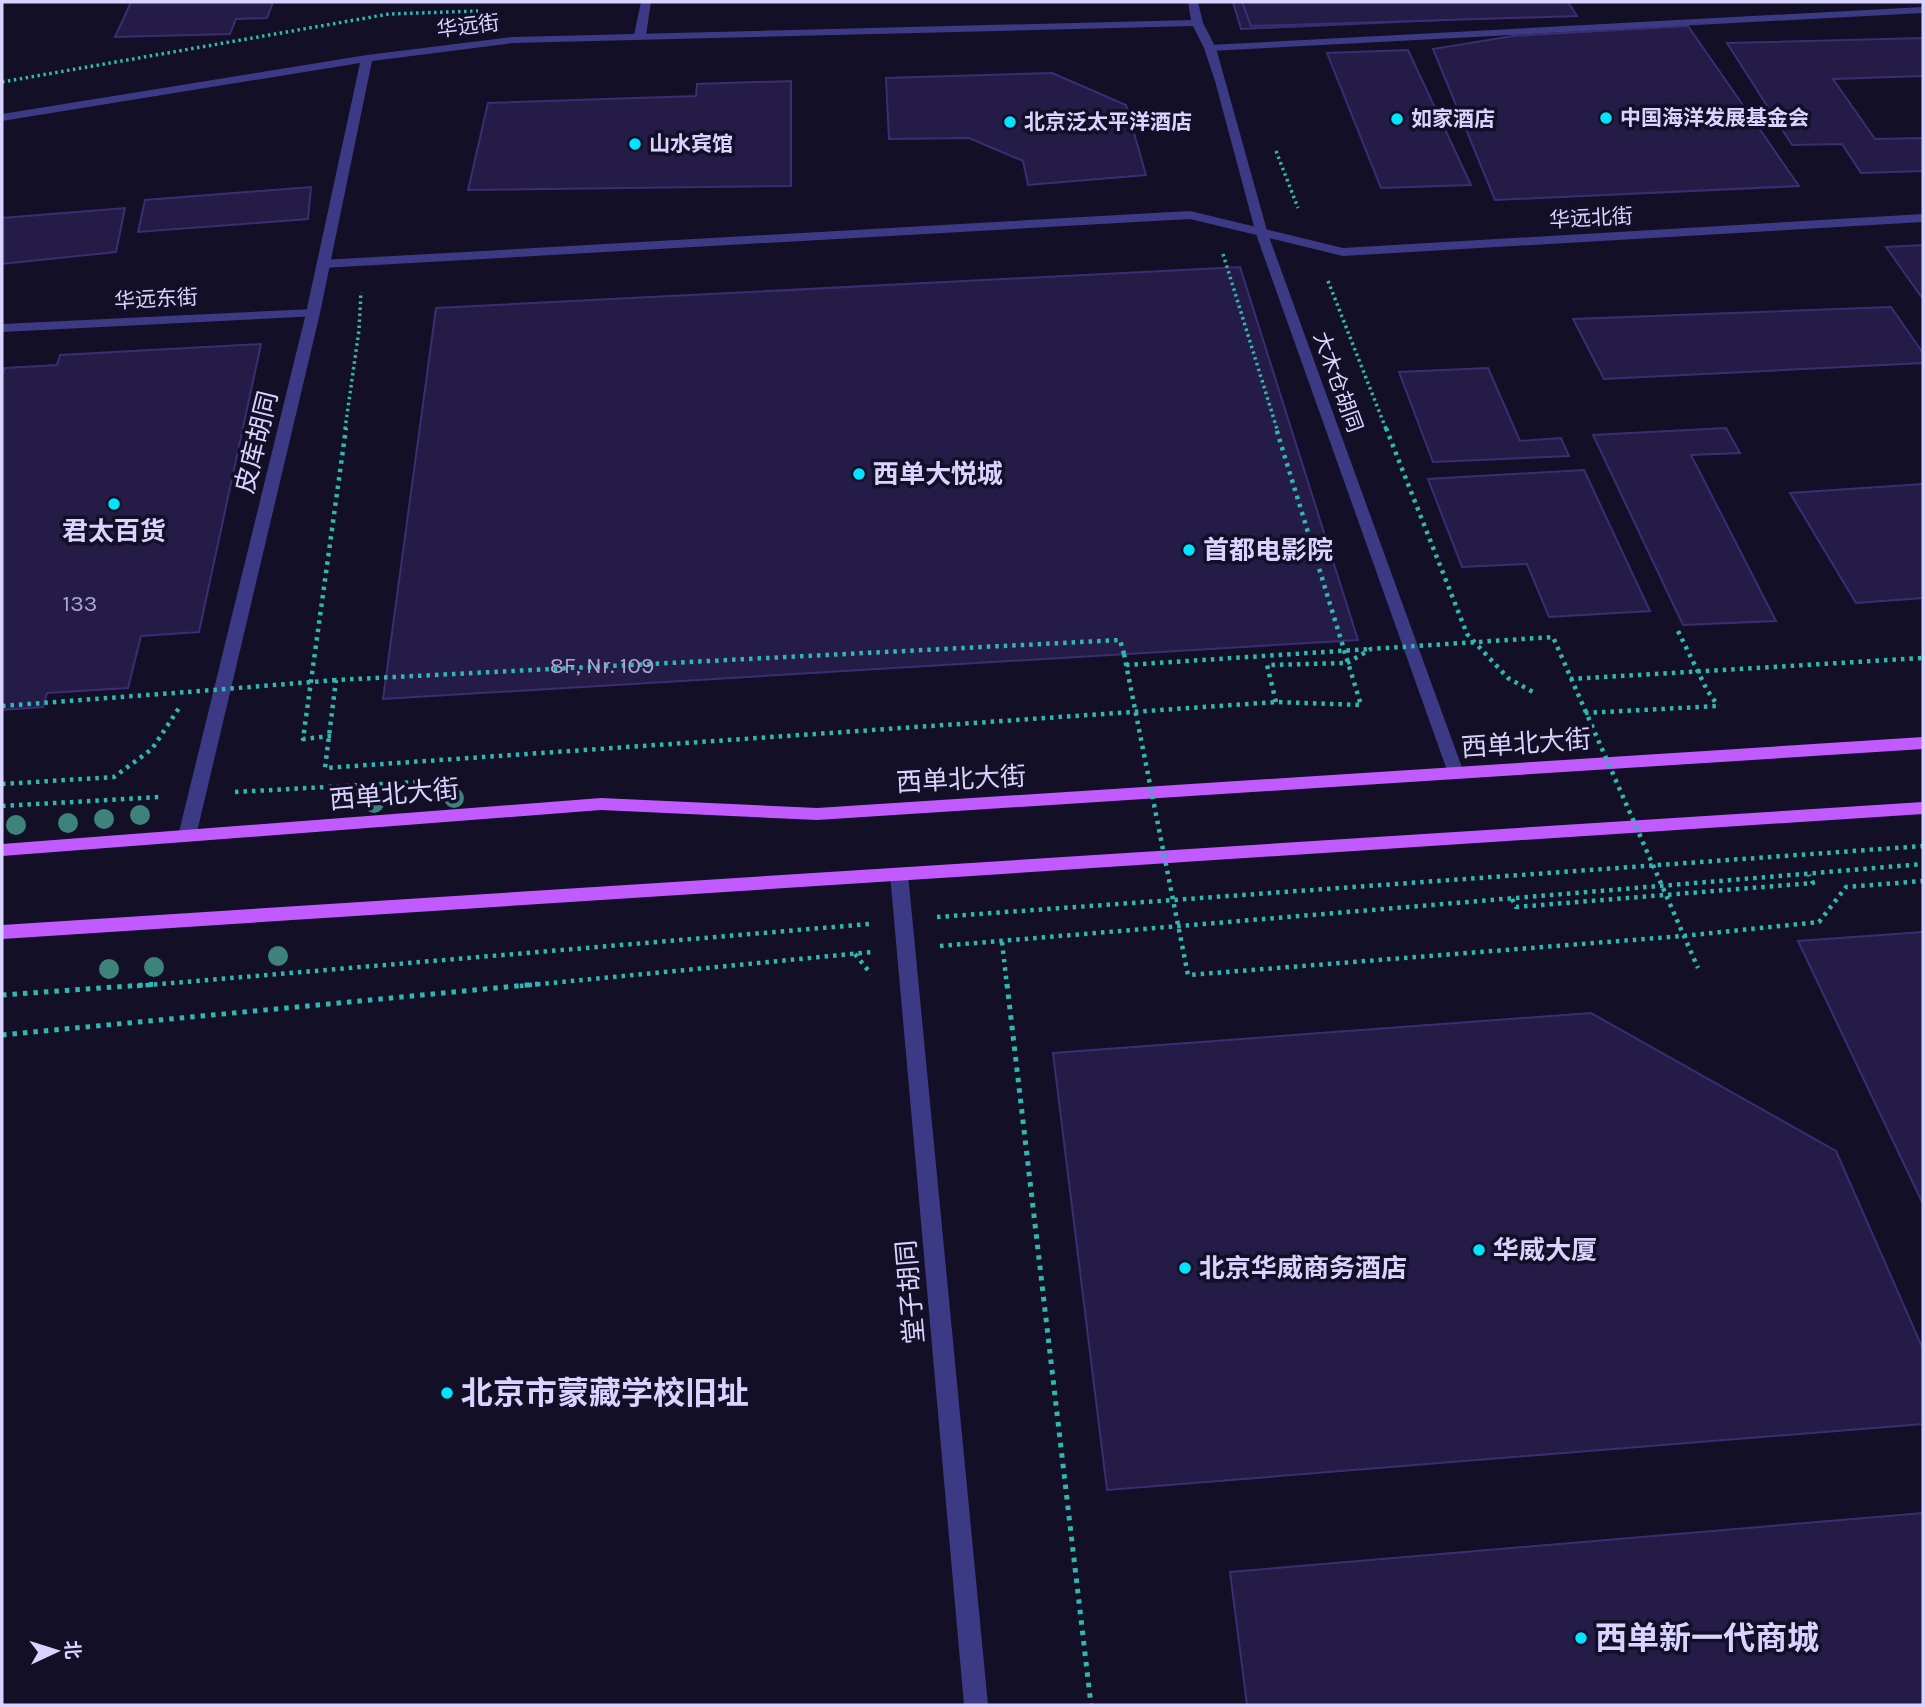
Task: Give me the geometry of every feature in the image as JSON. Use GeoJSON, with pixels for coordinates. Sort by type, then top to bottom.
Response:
{"type":"FeatureCollection","features":[{"type":"Feature","properties":{"kind":"main road","name":"西单北大街"},"geometry":{"type":"LineString","coordinates":[[2,850],[601,804],[817,814],[1923,744]]}},
{"type":"Feature","properties":{"kind":"main road"},"geometry":{"type":"LineString","coordinates":[[2,932],[1923,808]]}},
{"type":"Feature","properties":{"kind":"street"},"geometry":{"type":"LineString","coordinates":[[640,35],[646,2]]}},
{"type":"Feature","properties":{"kind":"street","name":"大木仓胡同"},"geometry":{"type":"LineString","coordinates":[[1193,2],[1197,23],[1210,48],[1262,234],[1456,773]]}},
{"type":"Feature","properties":{"kind":"street"},"geometry":{"type":"LineString","coordinates":[[1210,48],[1923,10]]}},
{"type":"Feature","properties":{"kind":"street","name":"华远街"},"geometry":{"type":"LineString","coordinates":[[2,117],[367,58],[513,40],[1197,23]]}},
{"type":"Feature","properties":{"kind":"street","name":"皮库胡同"},"geometry":{"type":"LineString","coordinates":[[187,836],[313,313],[367,58]]}},
{"type":"Feature","properties":{"kind":"street","name":"华远北街"},"geometry":{"type":"LineString","coordinates":[[322,264],[1190,215],[1343,252],[1923,218]]}},
{"type":"Feature","properties":{"kind":"street","name":"华远东街"},"geometry":{"type":"LineString","coordinates":[[2,328],[313,313]]}},
{"type":"Feature","properties":{"kind":"street","name":"堂子胡同"},"geometry":{"type":"LineString","coordinates":[[899,874],[976,1705]]}},
{"type":"Feature","properties":{"kind":"path"},"geometry":{"type":"LineString","coordinates":[[336,680],[325,768],[1276,702],[1360,705],[1222,252]]}},
{"type":"Feature","properties":{"kind":"path"},"geometry":{"type":"LineString","coordinates":[[1325,275],[1467,634],[1508,678],[1534,692]]}},
{"type":"Feature","properties":{"kind":"path"},"geometry":{"type":"LineString","coordinates":[[331,736],[303,738],[359,330],[361,293]]}},
{"type":"Feature","properties":{"kind":"path"},"geometry":{"type":"LineString","coordinates":[[1585,713],[1718,706],[1701,680],[1678,631]]}},
{"type":"Feature","properties":{"kind":"path"},"geometry":{"type":"LineString","coordinates":[[1126,665],[1553,637],[1698,968]]}},
{"type":"Feature","properties":{"kind":"path"},"geometry":{"type":"LineString","coordinates":[[2,706],[336,680],[1120,640],[1188,975],[1683,936],[1819,922],[1846,887],[1923,881]]}},
{"type":"Feature","properties":{"kind":"path"},"geometry":{"type":"LineString","coordinates":[[1276,702],[1267,665],[1347,663],[1371,649]]}},
{"type":"Feature","properties":{"kind":"path"},"geometry":{"type":"LineString","coordinates":[[1570,679],[1923,658]]}},
{"type":"Feature","properties":{"kind":"path"},"geometry":{"type":"LineString","coordinates":[[2,784],[114,777],[152,749],[188,692]]}},
{"type":"Feature","properties":{"kind":"path"},"geometry":{"type":"LineString","coordinates":[[1584,740],[1611,738]]}},
{"type":"Feature","properties":{"kind":"path"},"geometry":{"type":"LineString","coordinates":[[1142,770],[1156,769]]}},
{"type":"Feature","properties":{"kind":"path"},"geometry":{"type":"LineString","coordinates":[[2,806],[429,781]]}},
{"type":"Feature","properties":{"kind":"path"},"geometry":{"type":"LineString","coordinates":[[2,995],[904,921],[983,912],[1923,846]]}},
{"type":"Feature","properties":{"kind":"path"},"geometry":{"type":"LineString","coordinates":[[2,1035],[908,949],[1923,864]]}},
{"type":"Feature","properties":{"kind":"path"},"geometry":{"type":"LineString","coordinates":[[1512,899],[1516,907],[1813,883],[1809,875]]}},
{"type":"Feature","properties":{"kind":"path"},"geometry":{"type":"LineString","coordinates":[[1002,942],[1091,1705]]}},
{"type":"Feature","properties":{"kind":"building"},"geometry":{"type":"Polygon","coordinates":[[[131,2],[273,2],[267,18],[236,19],[230,34],[115,37],[131,2]]]}},
{"type":"Feature","properties":{"kind":"building"},"geometry":{"type":"Polygon","coordinates":[[[1233,2],[1271,2],[1274,10],[1423,2],[1545,2],[1554,15],[1241,29],[1233,2]]]}},
{"type":"Feature","properties":{"kind":"building"},"geometry":{"type":"Polygon","coordinates":[[[1242,2],[1568,2],[1577,16],[1251,26],[1242,2]]]}},
{"type":"Feature","properties":{"kind":"building","name":"中国海洋发展基金会"},"geometry":{"type":"Polygon","coordinates":[[[1688,26],[1799,186],[1495,200],[1433,49],[1513,36],[1688,26]]]}},
{"type":"Feature","properties":{"kind":"building"},"geometry":{"type":"Polygon","coordinates":[[[1923,38],[1923,76],[1833,79],[1875,139],[1923,138],[1923,171],[1861,173],[1842,144],[1792,145],[1727,43],[1923,38]]]}},
{"type":"Feature","properties":{"kind":"building","name":"如家酒店"},"geometry":{"type":"Polygon","coordinates":[[[1408,50],[1471,185],[1381,188],[1327,53],[1408,50]]]}},
{"type":"Feature","properties":{"kind":"building","name":"北京泛太平洋酒店"},"geometry":{"type":"Polygon","coordinates":[[[1052,73],[1126,105],[1146,175],[1028,185],[1023,161],[969,138],[889,139],[886,78],[1052,73]]]}},
{"type":"Feature","properties":{"kind":"building","name":"山水宾馆"},"geometry":{"type":"Polygon","coordinates":[[[791,81],[791,186],[468,190],[488,103],[696,96],[697,84],[791,81]]]}},
{"type":"Feature","properties":{"kind":"building"},"geometry":{"type":"Polygon","coordinates":[[[311,187],[308,219],[138,232],[145,200],[311,187]]]}},
{"type":"Feature","properties":{"kind":"building"},"geometry":{"type":"Polygon","coordinates":[[[125,208],[116,252],[2,264],[2,218],[125,208]]]}},
{"type":"Feature","properties":{"kind":"building"},"geometry":{"type":"Polygon","coordinates":[[[1923,245],[1923,299],[1886,247],[1923,245]]]}},
{"type":"Feature","properties":{"kind":"building","name":"西单大悦城"},"geometry":{"type":"Polygon","coordinates":[[[1240,267],[1358,640],[383,699],[436,308],[1240,267]]]}},
{"type":"Feature","properties":{"kind":"building"},"geometry":{"type":"Polygon","coordinates":[[[1891,307],[1923,353],[1923,363],[1604,379],[1573,319],[1891,307]]]}},
{"type":"Feature","properties":{"kind":"building","name":"君太百货"},"geometry":{"type":"Polygon","coordinates":[[[261,344],[199,632],[141,636],[128,688],[47,693],[43,707],[2,710],[2,376],[5,368],[57,365],[60,355],[261,344]]]}},
{"type":"Feature","properties":{"kind":"building"},"geometry":{"type":"Polygon","coordinates":[[[1488,368],[1520,441],[1561,438],[1569,456],[1433,462],[1399,372],[1488,368]]]}},
{"type":"Feature","properties":{"kind":"building"},"geometry":{"type":"Polygon","coordinates":[[[1726,428],[1740,453],[1691,455],[1776,621],[1683,625],[1593,435],[1726,428]]]}},
{"type":"Feature","properties":{"kind":"building"},"geometry":{"type":"Polygon","coordinates":[[[1584,470],[1650,611],[1549,617],[1527,564],[1462,567],[1428,479],[1584,470]]]}},
{"type":"Feature","properties":{"kind":"building"},"geometry":{"type":"Polygon","coordinates":[[[1923,484],[1923,598],[1856,603],[1790,493],[1923,484]]]}},
{"type":"Feature","properties":{"kind":"building"},"geometry":{"type":"Polygon","coordinates":[[[1923,932],[1923,1204],[1798,941],[1923,932]]]}},
{"type":"Feature","properties":{"kind":"building","name":"华威大厦"},"geometry":{"type":"Polygon","coordinates":[[[1591,1013],[1836,1151],[1923,1349],[1923,1424],[1107,1490],[1053,1053],[1591,1013]]]}},
{"type":"Feature","properties":{"kind":"building","name":"西单新一代商城"},"geometry":{"type":"Polygon","coordinates":[[[1923,1513],[1923,1705],[1247,1705],[1230,1572],[1923,1513]]]}},
{"type":"Feature","properties":{"kind":"place","name":"中国海洋发展基金会"},"geometry":{"type":"Point","coordinates":[1606,118]}},
{"type":"Feature","properties":{"kind":"place","name":"如家酒店"},"geometry":{"type":"Point","coordinates":[1397,119]}},
{"type":"Feature","properties":{"kind":"place","name":"北京泛太平洋酒店"},"geometry":{"type":"Point","coordinates":[1010,122]}},
{"type":"Feature","properties":{"kind":"place","name":"山水宾馆"},"geometry":{"type":"Point","coordinates":[635,144]}},
{"type":"Feature","properties":{"kind":"place","name":"西单大悦城"},"geometry":{"type":"Point","coordinates":[859,474]}},
{"type":"Feature","properties":{"kind":"place","name":"君太百货"},"geometry":{"type":"Point","coordinates":[114,504]}},
{"type":"Feature","properties":{"kind":"place","name":"首都电影院"},"geometry":{"type":"Point","coordinates":[1189,550]}},
{"type":"Feature","properties":{"kind":"place","name":"华威大厦"},"geometry":{"type":"Point","coordinates":[1479,1250]}},
{"type":"Feature","properties":{"kind":"place","name":"北京华威商务酒店"},"geometry":{"type":"Point","coordinates":[1185,1268]}},
{"type":"Feature","properties":{"kind":"place","name":"北京市蒙藏学校旧址"},"geometry":{"type":"Point","coordinates":[447,1393]}},
{"type":"Feature","properties":{"kind":"place","name":"西单新一代商城"},"geometry":{"type":"Point","coordinates":[1581,1638]}}]}
